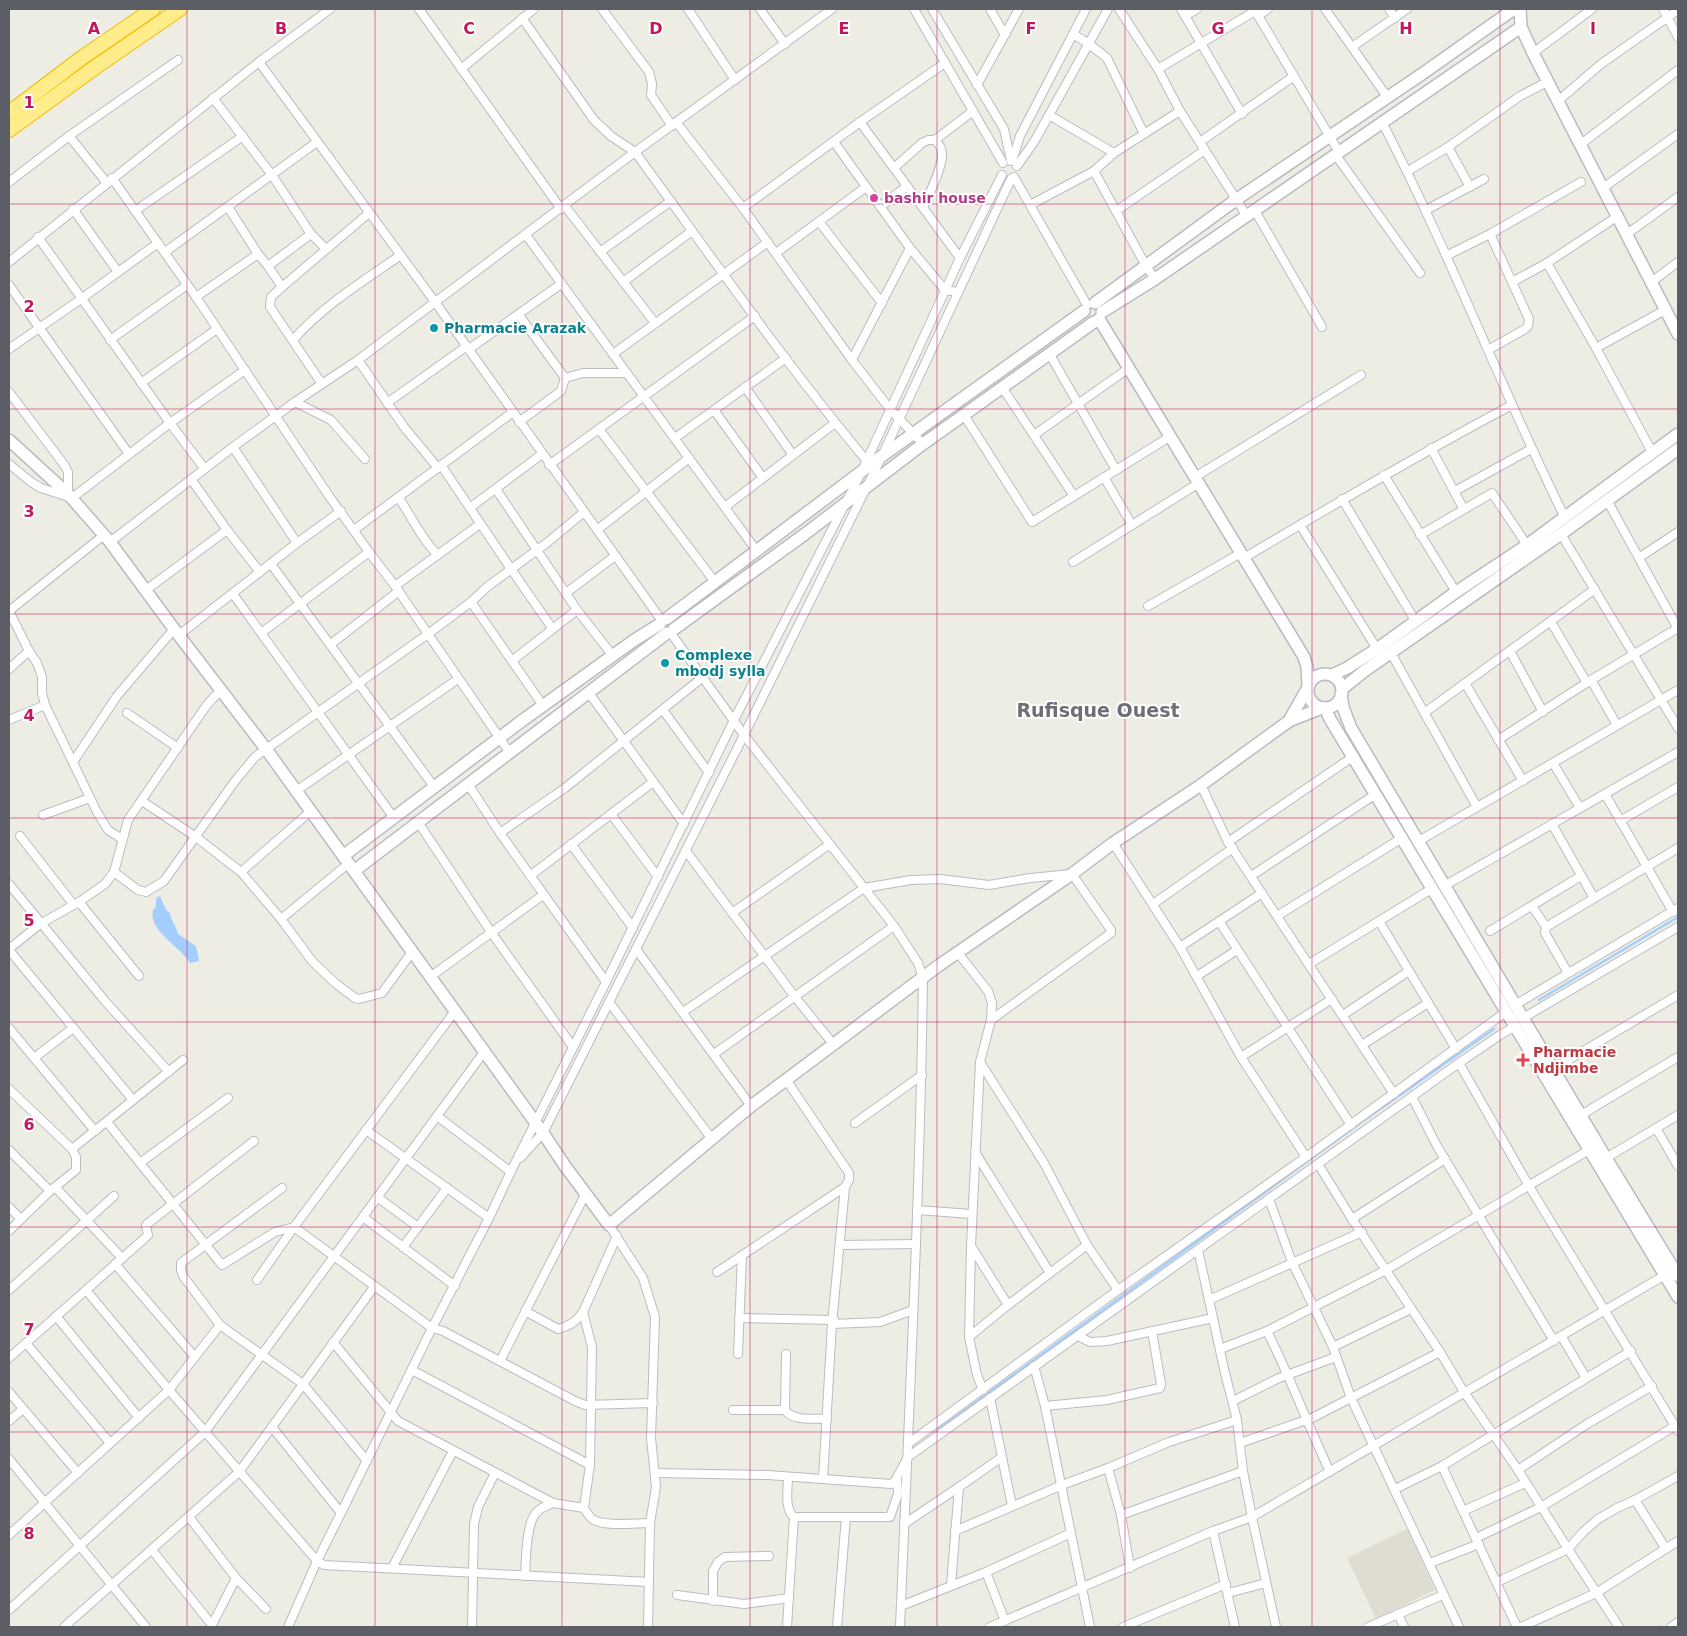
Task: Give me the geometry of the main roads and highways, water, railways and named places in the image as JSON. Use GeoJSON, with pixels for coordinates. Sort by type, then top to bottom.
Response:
{"type":"FeatureCollection","features":[{"type":"Feature","properties":{"kind":"highway"},"geometry":{"type":"LineString","coordinates":[[9,113],[83,57],[153,9]]}},
{"type":"Feature","properties":{"kind":"highway"},"geometry":{"type":"LineString","coordinates":[[9,130],[180,9]]}},
{"type":"Feature","properties":{"kind":"water"},"geometry":{"type":"Polygon","coordinates":[[[160,896],[166,910],[170,913],[178,934],[196,946],[199,961],[190,963],[155,925],[153,910],[156,907],[156,898],[160,896]]]}},
{"type":"Feature","properties":{"kind":"waterway"},"geometry":{"type":"LineString","coordinates":[[1539,1000],[1678,917]]}},
{"type":"Feature","properties":{"kind":"waterway"},"geometry":{"type":"LineString","coordinates":[[939,1429],[1363,1121],[1494,1029]]}},
{"type":"Feature","properties":{"kind":"place","name":"bashir house"},"geometry":{"type":"Point","coordinates":[874,198]}},
{"type":"Feature","properties":{"kind":"place","name":"Pharmacie Arazak"},"geometry":{"type":"Point","coordinates":[434,328]}},
{"type":"Feature","properties":{"kind":"place","name":"Complexe mbodj sylla"},"geometry":{"type":"Point","coordinates":[665,663]}},
{"type":"Feature","properties":{"kind":"place","name":"Pharmacie Ndjimbe"},"geometry":{"type":"Point","coordinates":[1523,1060]}},
{"type":"Feature","properties":{"kind":"district","name":"Rufisque Ouest"},"geometry":{"type":"Point","coordinates":[1098,710]}}]}
